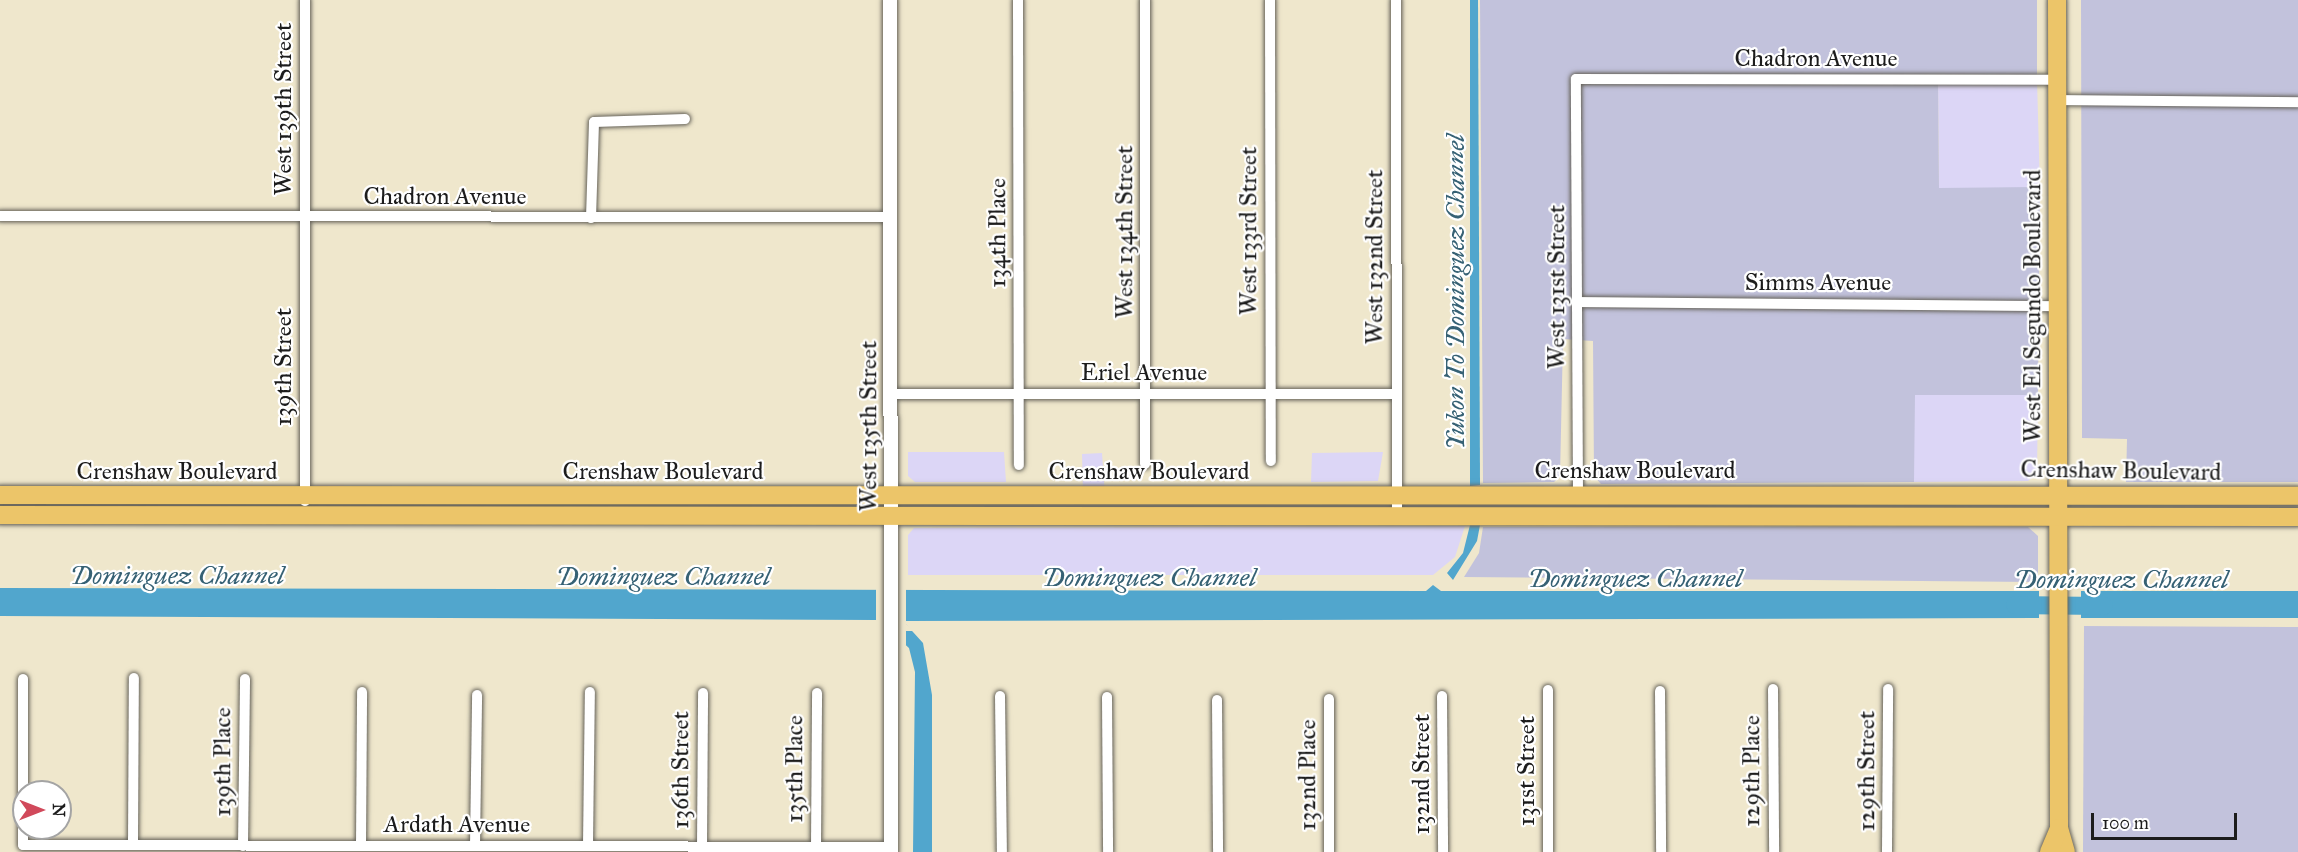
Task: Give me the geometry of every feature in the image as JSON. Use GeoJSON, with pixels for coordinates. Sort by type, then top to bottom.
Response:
{"type":"FeatureCollection","features":[{"type":"Feature","properties":{"kind":"main road","name":"West El Segundo Boulevard"},"geometry":{"type":"LineString","coordinates":[[2056,0],[2059,828],[2066,852]]}},
{"type":"Feature","properties":{"kind":"main road","name":"Crenshaw Boulevard"},"geometry":{"type":"LineString","coordinates":[[0,495],[2298,496]]}},
{"type":"Feature","properties":{"kind":"main road"},"geometry":{"type":"LineString","coordinates":[[742,495],[742,515]]}},
{"type":"Feature","properties":{"kind":"main road"},"geometry":{"type":"LineString","coordinates":[[1578,495],[1578,514]]}},
{"type":"Feature","properties":{"kind":"main road"},"geometry":{"type":"LineString","coordinates":[[521,515],[522,496]]}},
{"type":"Feature","properties":{"kind":"main road","name":"Crenshaw Boulevard"},"geometry":{"type":"LineString","coordinates":[[0,515],[1578,514],[2298,517]]}},
{"type":"Feature","properties":{"kind":"main road","name":"West El Segundo Boulevard"},"geometry":{"type":"LineString","coordinates":[[2049,852],[2059,828]]}},
{"type":"Feature","properties":{"kind":"main road"},"geometry":{"type":"LineString","coordinates":[[2059,828],[2059,852]]}},
{"type":"Feature","properties":{"kind":"street","name":"West 139th Street"},"geometry":{"type":"LineString","coordinates":[[305,0],[305,217]]}},
{"type":"Feature","properties":{"kind":"street","name":"West 135th Street"},"geometry":{"type":"LineString","coordinates":[[890,0],[891,850]]}},
{"type":"Feature","properties":{"kind":"street","name":"134th Place"},"geometry":{"type":"LineString","coordinates":[[1018,0],[1020,465]]}},
{"type":"Feature","properties":{"kind":"street","name":"West 134th Street"},"geometry":{"type":"LineString","coordinates":[[1145,0],[1145,464]]}},
{"type":"Feature","properties":{"kind":"street","name":"West 133rd Street"},"geometry":{"type":"LineString","coordinates":[[1270,0],[1271,462]]}},
{"type":"Feature","properties":{"kind":"street","name":"West 132nd Street"},"geometry":{"type":"LineString","coordinates":[[1396,0],[1397,515]]}},
{"type":"Feature","properties":{"kind":"street","name":"Chadron Avenue"},"geometry":{"type":"LineString","coordinates":[[1576,79],[2056,80]]}},
{"type":"Feature","properties":{"kind":"street","name":"West 131st Street"},"geometry":{"type":"LineString","coordinates":[[1576,79],[1578,495]]}},
{"type":"Feature","properties":{"kind":"street"},"geometry":{"type":"LineString","coordinates":[[2056,100],[2298,102]]}},
{"type":"Feature","properties":{"kind":"street"},"geometry":{"type":"LineString","coordinates":[[591,218],[594,122],[685,119]]}},
{"type":"Feature","properties":{"kind":"street","name":"Chadron Avenue"},"geometry":{"type":"LineString","coordinates":[[0,216],[891,217]]}},
{"type":"Feature","properties":{"kind":"street","name":"139th Street"},"geometry":{"type":"LineString","coordinates":[[305,217],[305,516]]}},
{"type":"Feature","properties":{"kind":"street","name":"Simms Avenue"},"geometry":{"type":"LineString","coordinates":[[1578,302],[2057,306]]}},
{"type":"Feature","properties":{"kind":"street","name":"Eriel Avenue"},"geometry":{"type":"LineString","coordinates":[[892,394],[1396,394]]}},
{"type":"Feature","properties":{"kind":"street"},"geometry":{"type":"LineString","coordinates":[[134,678],[134,845]]}},
{"type":"Feature","properties":{"kind":"street","name":"Ardath Avenue"},"geometry":{"type":"LineString","coordinates":[[23,679],[23,845],[243,846],[303,849],[361,846],[816,846],[891,850]]}},
{"type":"Feature","properties":{"kind":"street","name":"139th Place"},"geometry":{"type":"LineString","coordinates":[[243,846],[244,679]]}},
{"type":"Feature","properties":{"kind":"street","name":"129th Place"},"geometry":{"type":"LineString","coordinates":[[1773,689],[1774,852]]}},
{"type":"Feature","properties":{"kind":"street","name":"129th Street"},"geometry":{"type":"LineString","coordinates":[[1887,852],[1888,689]]}},
{"type":"Feature","properties":{"kind":"street","name":"131st Street"},"geometry":{"type":"LineString","coordinates":[[1548,690],[1548,852]]}},
{"type":"Feature","properties":{"kind":"street"},"geometry":{"type":"LineString","coordinates":[[1660,691],[1661,852]]}},
{"type":"Feature","properties":{"kind":"street"},"geometry":{"type":"LineString","coordinates":[[361,846],[362,692]]}},
{"type":"Feature","properties":{"kind":"street"},"geometry":{"type":"LineString","coordinates":[[588,845],[590,692]]}},
{"type":"Feature","properties":{"kind":"street","name":"136th Street"},"geometry":{"type":"LineString","coordinates":[[702,846],[703,693]]}},
{"type":"Feature","properties":{"kind":"street","name":"135th Place"},"geometry":{"type":"LineString","coordinates":[[816,846],[817,693]]}},
{"type":"Feature","properties":{"kind":"street"},"geometry":{"type":"LineString","coordinates":[[475,846],[477,695]]}},
{"type":"Feature","properties":{"kind":"street"},"geometry":{"type":"LineString","coordinates":[[1000,696],[1002,852]]}},
{"type":"Feature","properties":{"kind":"street","name":"132nd Street"},"geometry":{"type":"LineString","coordinates":[[1442,696],[1443,852]]}},
{"type":"Feature","properties":{"kind":"street"},"geometry":{"type":"LineString","coordinates":[[1107,697],[1108,852]]}},
{"type":"Feature","properties":{"kind":"street","name":"132nd Place"},"geometry":{"type":"LineString","coordinates":[[1329,699],[1329,852]]}},
{"type":"Feature","properties":{"kind":"street"},"geometry":{"type":"LineString","coordinates":[[1216,700],[1218,852]]}},
{"type":"Feature","properties":{"kind":"shaded area"},"geometry":{"type":"Polygon","coordinates":[[[1480,0],[2037,0],[2037,80],[1938,80],[1939,188],[2040,187],[2038,395],[1915,395],[1914,482],[1601,484],[1594,476],[1593,341],[1563,339],[1560,476],[1554,482],[1483,483],[1480,0]]]}},
{"type":"Feature","properties":{"kind":"shaded area"},"geometry":{"type":"Polygon","coordinates":[[[2081,0],[2298,0],[2298,482],[2126,482],[2127,439],[2082,438],[2081,0]]]}},
{"type":"Feature","properties":{"kind":"shaded area"},"geometry":{"type":"Polygon","coordinates":[[[1938,80],[2037,80],[2040,189],[1939,188],[1938,80]]]}},
{"type":"Feature","properties":{"kind":"shaded area"},"geometry":{"type":"Polygon","coordinates":[[[1914,395],[2038,395],[2037,473],[2028,481],[1914,482],[1914,395]]]}},
{"type":"Feature","properties":{"kind":"shaded area"},"geometry":{"type":"Polygon","coordinates":[[[908,452],[1004,452],[1006,482],[915,482],[908,476],[908,452]]]}},
{"type":"Feature","properties":{"kind":"shaded area"},"geometry":{"type":"Polygon","coordinates":[[[1383,452],[1378,481],[1311,482],[1312,453],[1383,452]]]}},
{"type":"Feature","properties":{"kind":"shaded area"},"geometry":{"type":"Polygon","coordinates":[[[1102,453],[1105,495],[1083,495],[1082,454],[1102,453]]]}},
{"type":"Feature","properties":{"kind":"shaded area"},"geometry":{"type":"Polygon","coordinates":[[[1465,526],[1455,557],[1433,575],[908,575],[908,535],[914,528],[1465,526]]]}},
{"type":"Feature","properties":{"kind":"shaded area"},"geometry":{"type":"Polygon","coordinates":[[[1483,527],[2028,527],[2038,536],[2038,582],[1464,577],[1479,553],[1483,527]]]}},
{"type":"Feature","properties":{"kind":"shaded area"},"geometry":{"type":"Polygon","coordinates":[[[2084,626],[2298,627],[2298,852],[2083,852],[2084,626]]]}},
{"type":"Feature","properties":{"kind":"water"},"geometry":{"type":"Polygon","coordinates":[[[1470,0],[1478,0],[1480,485],[1470,486],[1470,0]]]}},
{"type":"Feature","properties":{"kind":"water"},"geometry":{"type":"Polygon","coordinates":[[[1470,525],[1480,525],[1477,541],[1453,580],[1447,573],[1463,553],[1470,525]]]}},
{"type":"Feature","properties":{"kind":"water"},"geometry":{"type":"Polygon","coordinates":[[[1433,585],[1441,591],[2039,591],[2039,618],[903,621],[923,643],[932,695],[932,852],[913,852],[915,672],[909,648],[878,620],[0,616],[0,588],[1426,591],[1433,585]]]}},
{"type":"Feature","properties":{"kind":"water"},"geometry":{"type":"Polygon","coordinates":[[[2081,591],[2298,591],[2298,618],[2081,618],[2081,591]]]}},
{"type":"Feature","properties":{"kind":"pier"},"geometry":{"type":"Polygon","coordinates":[[[876,587],[906,587],[906,624],[914,631],[906,631],[906,646],[876,623],[876,587]]]}},
{"type":"Feature","properties":{"kind":"waterway","name":"Dominguez Channel"},"geometry":{"type":"LineString","coordinates":[[2015,605],[2104,606]]}},
{"type":"Feature","properties":{"kind":"water label","name":"Yukon To Dominguez Channel"},"geometry":{"type":"Point","coordinates":[1456,292]}}]}
